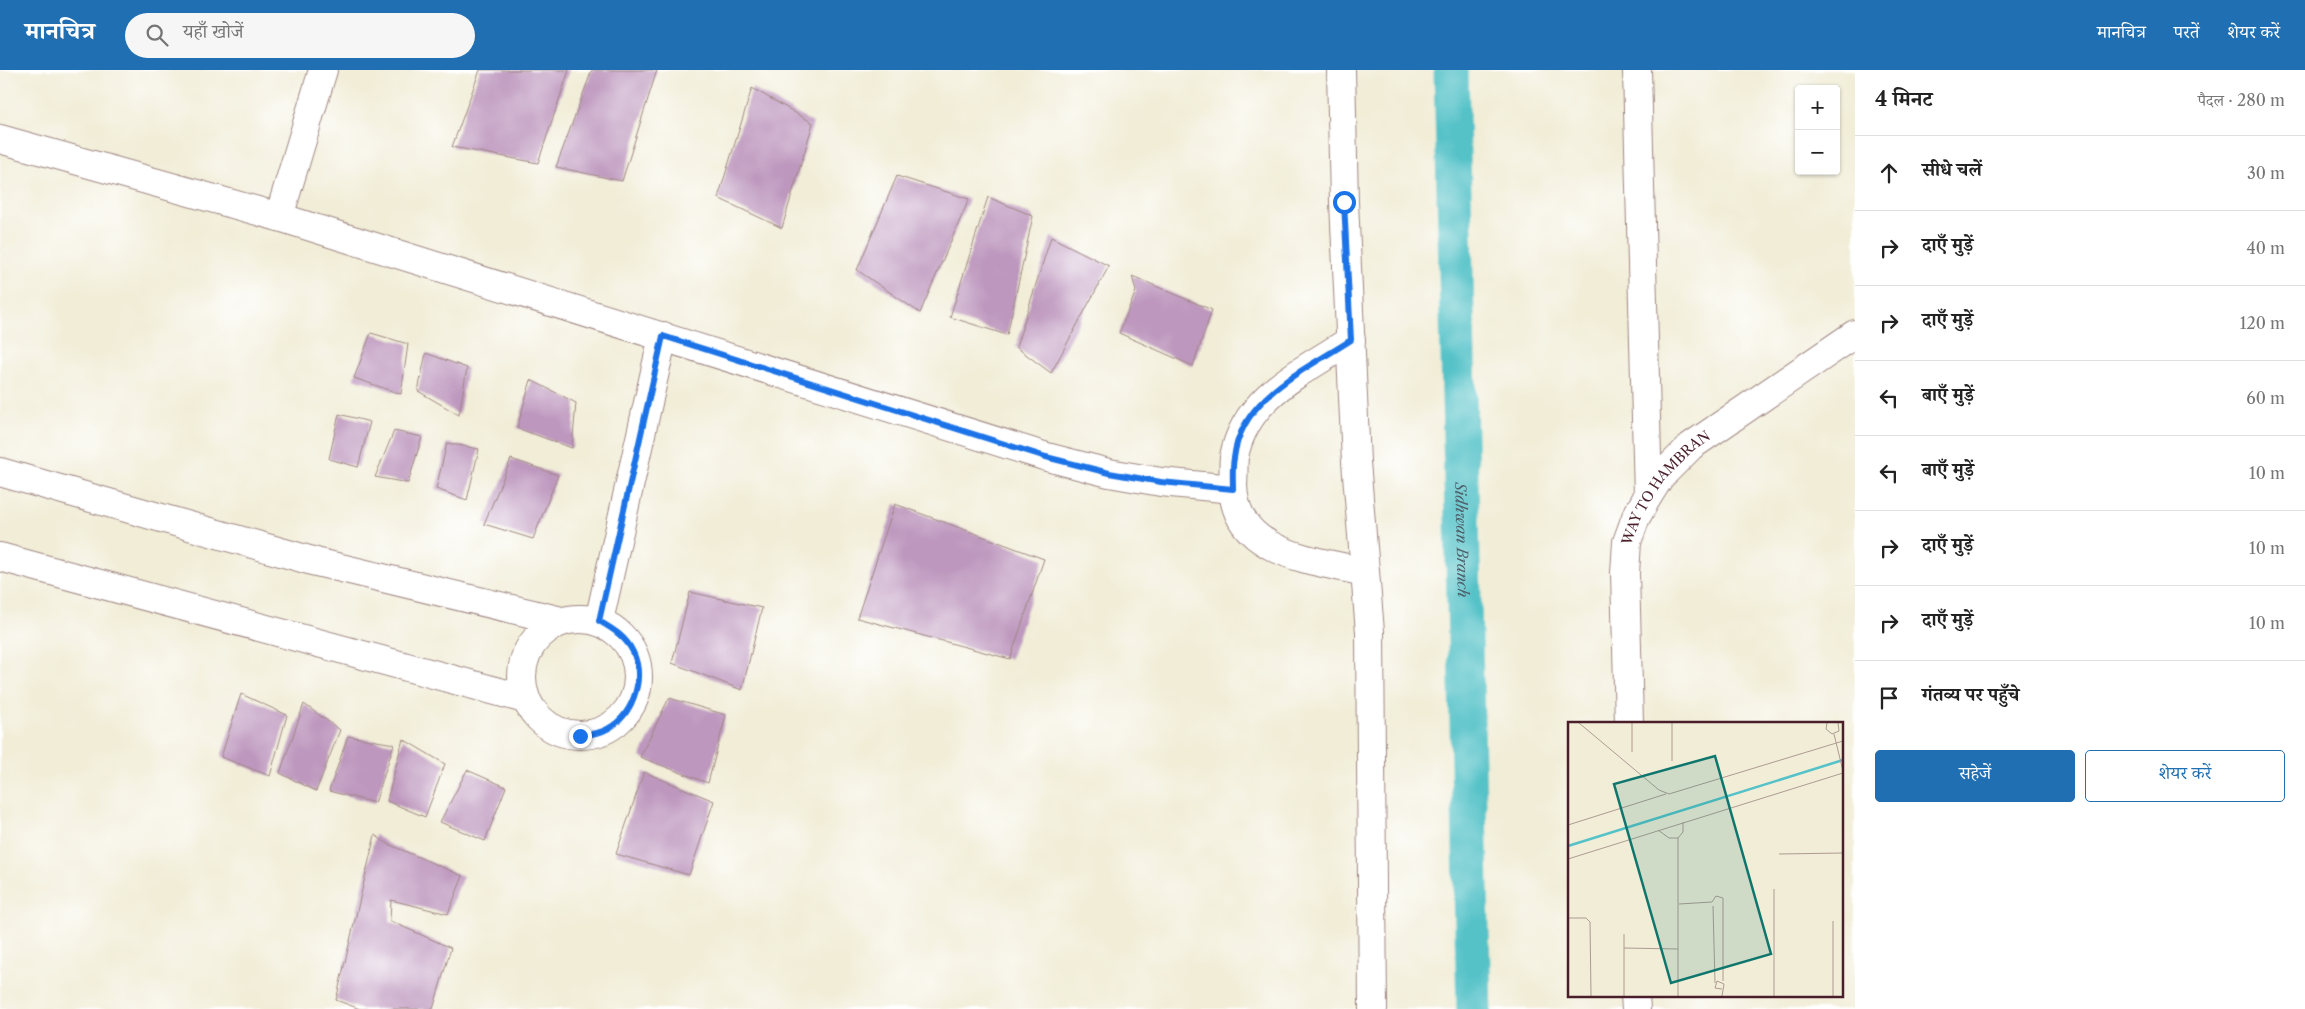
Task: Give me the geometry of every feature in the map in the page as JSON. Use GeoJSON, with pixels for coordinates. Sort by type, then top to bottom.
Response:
{"type":"FeatureCollection","features":[{"type":"Feature","properties":{"kind":"street"},"geometry":{"type":"LineString","coordinates":[[279,217],[323,70]]}},
{"type":"Feature","properties":{"kind":"street"},"geometry":{"type":"LineString","coordinates":[[1340,70],[1356,462],[1370,632],[1373,1009]]}},
{"type":"Feature","properties":{"kind":"street"},"geometry":{"type":"LineString","coordinates":[[1637,70],[1648,496]]}},
{"type":"Feature","properties":{"kind":"street"},"geometry":{"type":"LineString","coordinates":[[0,139],[279,217],[1046,457],[1109,473],[1161,482],[1233,489]]}},
{"type":"Feature","properties":{"kind":"street","name":"WAY TO HAMBRAN"},"geometry":{"type":"LineString","coordinates":[[1629,722],[1625,573],[1628,542],[1636,517],[1648,496],[1660,477],[1691,446],[1855,334]]}},
{"type":"Feature","properties":{"kind":"street"},"geometry":{"type":"LineString","coordinates":[[599,621],[663,336]]}},
{"type":"Feature","properties":{"kind":"street"},"geometry":{"type":"LineString","coordinates":[[1351,340],[1270,393],[1252,412],[1241,434],[1234,458],[1233,489],[1235,508],[1244,524],[1255,536],[1283,552],[1365,572]]}},
{"type":"Feature","properties":{"kind":"street"},"geometry":{"type":"LineString","coordinates":[[0,472],[316,562],[562,621]]}},
{"type":"Feature","properties":{"kind":"street"},"geometry":{"type":"LineString","coordinates":[[0,557],[525,698]]}},
{"type":"Feature","properties":{"kind":"street"},"geometry":{"type":"LineString","coordinates":[[580,618],[599,621],[619,633],[633,652],[639,674],[635,698],[622,718],[603,731],[580,736],[557,731],[538,718],[525,698],[521,680],[523,661],[531,644],[545,630],[562,621],[580,618]]}},
{"type":"Feature","properties":{"kind":"street"},"geometry":{"type":"LineString","coordinates":[[1635,996],[1636,1009]]}},
{"type":"Feature","properties":{"kind":"building"},"geometry":{"type":"Polygon","coordinates":[[[480,70],[569,70],[538,163],[452,147],[480,70]]]}},
{"type":"Feature","properties":{"kind":"building"},"geometry":{"type":"Polygon","coordinates":[[[592,70],[657,70],[622,181],[556,167],[592,70]]]}},
{"type":"Feature","properties":{"kind":"building"},"geometry":{"type":"Polygon","coordinates":[[[752,88],[813,123],[782,228],[718,198],[752,88]]]}},
{"type":"Feature","properties":{"kind":"building"},"geometry":{"type":"Polygon","coordinates":[[[897,176],[969,199],[920,313],[857,270],[897,176]]]}},
{"type":"Feature","properties":{"kind":"building"},"geometry":{"type":"Polygon","coordinates":[[[988,197],[1033,216],[1007,335],[950,317],[988,197]]]}},
{"type":"Feature","properties":{"kind":"building"},"geometry":{"type":"Polygon","coordinates":[[[1051,237],[1109,266],[1051,373],[1016,347],[1051,237]]]}},
{"type":"Feature","properties":{"kind":"building"},"geometry":{"type":"Polygon","coordinates":[[[1132,276],[1212,310],[1193,366],[1119,333],[1136,291],[1132,276]]]}},
{"type":"Feature","properties":{"kind":"building"},"geometry":{"type":"Polygon","coordinates":[[[371,333],[408,344],[401,394],[354,378],[371,333]]]}},
{"type":"Feature","properties":{"kind":"building"},"geometry":{"type":"Polygon","coordinates":[[[426,353],[467,368],[459,415],[418,391],[426,353]]]}},
{"type":"Feature","properties":{"kind":"building"},"geometry":{"type":"Polygon","coordinates":[[[531,380],[576,403],[572,448],[517,428],[531,380]]]}},
{"type":"Feature","properties":{"kind":"building"},"geometry":{"type":"Polygon","coordinates":[[[339,414],[370,422],[358,467],[329,459],[339,414]]]}},
{"type":"Feature","properties":{"kind":"building"},"geometry":{"type":"Polygon","coordinates":[[[394,431],[422,437],[408,483],[375,477],[394,431]]]}},
{"type":"Feature","properties":{"kind":"building"},"geometry":{"type":"Polygon","coordinates":[[[447,443],[479,449],[467,500],[436,489],[447,443]]]}},
{"type":"Feature","properties":{"kind":"building"},"geometry":{"type":"Polygon","coordinates":[[[511,459],[558,475],[533,539],[484,524],[511,459]]]}},
{"type":"Feature","properties":{"kind":"building"},"geometry":{"type":"Polygon","coordinates":[[[895,504],[1044,559],[1010,659],[857,618],[895,504]]]}},
{"type":"Feature","properties":{"kind":"building"},"geometry":{"type":"Polygon","coordinates":[[[690,592],[762,608],[742,690],[672,663],[690,592]]]}},
{"type":"Feature","properties":{"kind":"building"},"geometry":{"type":"Polygon","coordinates":[[[241,694],[287,715],[270,776],[221,757],[241,694]]]}},
{"type":"Feature","properties":{"kind":"building"},"geometry":{"type":"Polygon","coordinates":[[[669,698],[726,715],[708,783],[640,757],[669,698]]]}},
{"type":"Feature","properties":{"kind":"building"},"geometry":{"type":"Polygon","coordinates":[[[304,704],[340,730],[316,791],[280,773],[304,704]]]}},
{"type":"Feature","properties":{"kind":"building"},"geometry":{"type":"Polygon","coordinates":[[[348,736],[394,744],[375,803],[329,791],[348,736]]]}},
{"type":"Feature","properties":{"kind":"building"},"geometry":{"type":"Polygon","coordinates":[[[403,739],[445,764],[425,817],[387,801],[403,739]]]}},
{"type":"Feature","properties":{"kind":"building"},"geometry":{"type":"Polygon","coordinates":[[[467,770],[506,787],[485,841],[440,822],[467,770]]]}},
{"type":"Feature","properties":{"kind":"building"},"geometry":{"type":"Polygon","coordinates":[[[644,772],[714,801],[689,875],[616,854],[644,772]]]}},
{"type":"Feature","properties":{"kind":"building"},"geometry":{"type":"Polygon","coordinates":[[[375,835],[388,844],[463,876],[448,914],[391,900],[390,921],[451,948],[433,1009],[360,1009],[336,1000],[375,835]]]}},
{"type":"Feature","properties":{"kind":"waterway","name":"Sidhwan Branch"},"geometry":{"type":"LineString","coordinates":[[1451,70],[1474,1009]]}},
{"type":"Feature","properties":{"kind":"route"},"geometry":{"type":"LineString","coordinates":[[580,736],[603,731],[622,718],[635,698],[639,674],[633,652],[619,633],[599,621],[663,336],[1046,457],[1109,473],[1161,482],[1233,489],[1234,458],[1241,434],[1252,412],[1270,393],[1351,340],[1344,202]]}}]}
